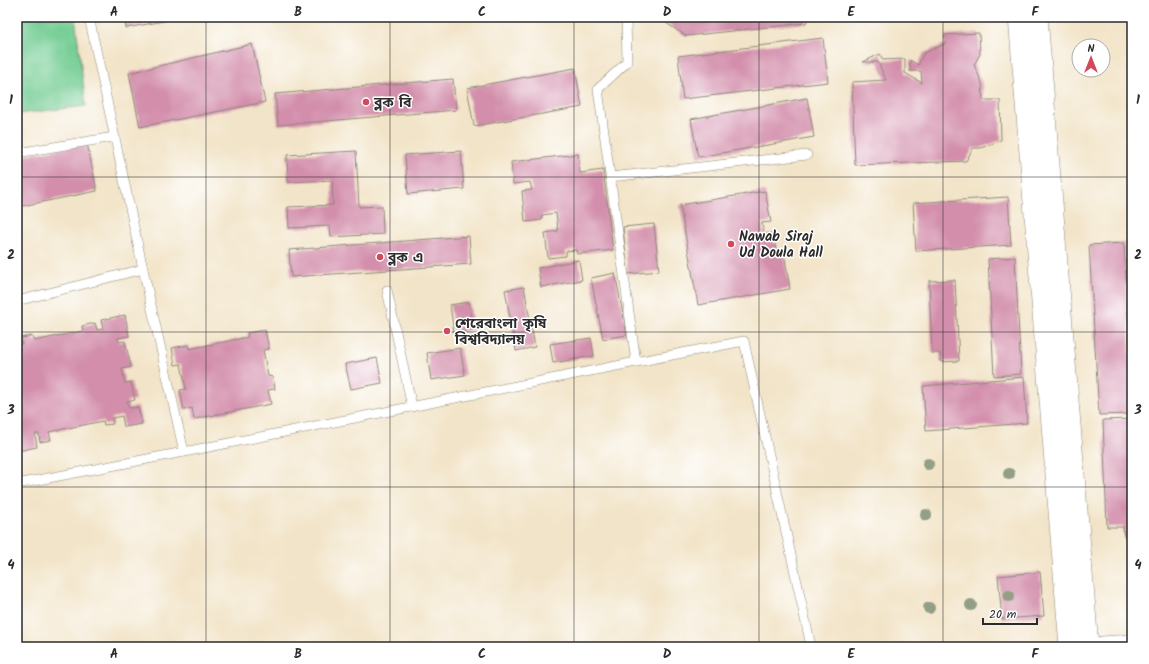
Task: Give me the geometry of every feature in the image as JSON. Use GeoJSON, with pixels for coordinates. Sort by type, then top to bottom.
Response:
{"type":"FeatureCollection","features":[{"type":"Feature","properties":{"kind":"street"},"geometry":{"type":"LineString","coordinates":[[1019,17],[1070,647]]}},
{"type":"Feature","properties":{"kind":"street"},"geometry":{"type":"LineString","coordinates":[[1037,17],[1088,647]]}},
{"type":"Feature","properties":{"kind":"street"},"geometry":{"type":"LineString","coordinates":[[1102,647],[1132,645]]}},
{"type":"Feature","properties":{"kind":"lane"},"geometry":{"type":"LineString","coordinates":[[89,17],[184,452]]}},
{"type":"Feature","properties":{"kind":"lane"},"geometry":{"type":"LineString","coordinates":[[626,17],[627,62],[598,89],[636,362]]}},
{"type":"Feature","properties":{"kind":"lane"},"geometry":{"type":"LineString","coordinates":[[17,153],[114,137]]}},
{"type":"Feature","properties":{"kind":"lane"},"geometry":{"type":"LineString","coordinates":[[611,177],[807,155]]}},
{"type":"Feature","properties":{"kind":"lane"},"geometry":{"type":"LineString","coordinates":[[17,301],[143,269]]}},
{"type":"Feature","properties":{"kind":"lane"},"geometry":{"type":"LineString","coordinates":[[387,290],[412,406]]}},
{"type":"Feature","properties":{"kind":"lane"},"geometry":{"type":"LineString","coordinates":[[17,484],[744,340],[812,646]]}},
{"type":"Feature","properties":{"kind":"green space"},"geometry":{"type":"Polygon","coordinates":[[[17,17],[75,17],[86,106],[17,114],[17,17]]]}},
{"type":"Feature","properties":{"kind":"building"},"geometry":{"type":"Polygon","coordinates":[[[124,17],[180,17],[180,18],[126,28],[124,17]]]}},
{"type":"Feature","properties":{"kind":"building"},"geometry":{"type":"Polygon","coordinates":[[[657,17],[809,17],[806,23],[686,36],[657,17]]]}},
{"type":"Feature","properties":{"kind":"building"},"geometry":{"type":"Polygon","coordinates":[[[1129,17],[1132,17],[1132,30],[1130,30],[1129,17]]]}},
{"type":"Feature","properties":{"kind":"building"},"geometry":{"type":"Polygon","coordinates":[[[979,33],[980,54],[974,65],[982,83],[983,100],[1000,100],[1001,140],[981,148],[973,148],[966,161],[855,165],[852,82],[886,80],[878,62],[863,62],[880,54],[883,60],[905,59],[905,73],[922,83],[921,71],[910,71],[910,60],[918,65],[924,53],[945,44],[945,35],[979,33]]]}},
{"type":"Feature","properties":{"kind":"building"},"geometry":{"type":"Polygon","coordinates":[[[823,38],[828,82],[683,99],[678,56],[823,38]]]}},
{"type":"Feature","properties":{"kind":"building"},"geometry":{"type":"Polygon","coordinates":[[[252,44],[265,102],[140,127],[129,73],[252,44]]]}},
{"type":"Feature","properties":{"kind":"building"},"geometry":{"type":"Polygon","coordinates":[[[575,68],[582,107],[474,126],[467,88],[575,68]]]}},
{"type":"Feature","properties":{"kind":"building","name":"ব্লক বি"},"geometry":{"type":"Polygon","coordinates":[[[453,79],[456,110],[278,125],[275,94],[453,79]]]}},
{"type":"Feature","properties":{"kind":"building"},"geometry":{"type":"Polygon","coordinates":[[[807,98],[814,137],[698,157],[691,119],[807,98]]]}},
{"type":"Feature","properties":{"kind":"building"},"geometry":{"type":"Polygon","coordinates":[[[87,143],[97,191],[17,207],[17,157],[87,143]]]}},
{"type":"Feature","properties":{"kind":"building"},"geometry":{"type":"Polygon","coordinates":[[[356,151],[359,207],[382,206],[383,234],[331,237],[330,226],[289,228],[288,207],[333,205],[332,180],[288,182],[287,155],[356,151]]]}},
{"type":"Feature","properties":{"kind":"building"},"geometry":{"type":"Polygon","coordinates":[[[461,151],[464,189],[408,194],[405,155],[461,151]]]}},
{"type":"Feature","properties":{"kind":"building"},"geometry":{"type":"Polygon","coordinates":[[[578,154],[580,173],[603,170],[613,250],[577,254],[576,250],[566,251],[566,256],[548,258],[545,233],[558,231],[556,213],[542,215],[542,220],[525,222],[522,191],[532,190],[530,182],[513,184],[511,162],[578,154]]]}},
{"type":"Feature","properties":{"kind":"building","name":"Nawab Siraj Ud Doula Hall"},"geometry":{"type":"Polygon","coordinates":[[[765,191],[771,222],[762,223],[764,235],[773,233],[777,254],[784,253],[790,289],[698,305],[680,205],[765,191]]]}},
{"type":"Feature","properties":{"kind":"building"},"geometry":{"type":"Polygon","coordinates":[[[1008,197],[1011,245],[916,251],[913,203],[1008,197]]]}},
{"type":"Feature","properties":{"kind":"building"},"geometry":{"type":"Polygon","coordinates":[[[654,224],[659,271],[628,274],[623,227],[654,224]]]}},
{"type":"Feature","properties":{"kind":"building","name":"ব্লক এ"},"geometry":{"type":"Polygon","coordinates":[[[469,236],[471,264],[291,277],[289,250],[469,236]]]}},
{"type":"Feature","properties":{"kind":"building"},"geometry":{"type":"Polygon","coordinates":[[[1124,243],[1132,380],[1132,414],[1099,415],[1089,245],[1124,243]]]}},
{"type":"Feature","properties":{"kind":"building"},"geometry":{"type":"Polygon","coordinates":[[[1015,257],[1021,374],[994,376],[988,259],[1015,257]]]}},
{"type":"Feature","properties":{"kind":"building"},"geometry":{"type":"Polygon","coordinates":[[[579,260],[582,280],[541,287],[538,268],[579,260]]]}},
{"type":"Feature","properties":{"kind":"building"},"geometry":{"type":"Polygon","coordinates":[[[615,273],[627,335],[603,339],[591,278],[615,273]]]}},
{"type":"Feature","properties":{"kind":"building"},"geometry":{"type":"Polygon","coordinates":[[[955,280],[959,361],[941,362],[940,353],[932,353],[929,281],[955,280]]]}},
{"type":"Feature","properties":{"kind":"building"},"geometry":{"type":"Polygon","coordinates":[[[524,287],[535,347],[516,351],[505,290],[524,287]]]}},
{"type":"Feature","properties":{"kind":"building"},"geometry":{"type":"Polygon","coordinates":[[[469,302],[474,329],[454,333],[450,305],[469,302]]]}},
{"type":"Feature","properties":{"kind":"building"},"geometry":{"type":"Polygon","coordinates":[[[125,315],[129,336],[118,338],[119,342],[125,341],[131,367],[122,369],[125,383],[131,382],[135,400],[127,401],[129,408],[138,407],[142,424],[124,427],[122,416],[112,418],[113,424],[104,425],[103,421],[49,432],[51,440],[40,442],[39,434],[35,434],[37,447],[17,451],[17,425],[19,425],[19,422],[17,422],[17,360],[19,359],[17,355],[17,345],[22,344],[21,338],[32,336],[34,341],[83,331],[82,326],[95,323],[97,330],[103,329],[101,320],[125,315]]]}},
{"type":"Feature","properties":{"kind":"building"},"geometry":{"type":"Polygon","coordinates":[[[265,330],[269,349],[263,350],[268,376],[273,377],[275,389],[268,390],[271,404],[194,419],[192,408],[184,410],[180,390],[186,389],[181,364],[175,365],[172,348],[188,345],[189,349],[248,337],[247,333],[265,330]]]}},
{"type":"Feature","properties":{"kind":"building"},"geometry":{"type":"Polygon","coordinates":[[[591,338],[594,356],[553,363],[550,344],[591,338]]]}},
{"type":"Feature","properties":{"kind":"building"},"geometry":{"type":"Polygon","coordinates":[[[460,348],[465,375],[431,380],[427,353],[460,348]]]}},
{"type":"Feature","properties":{"kind":"building"},"geometry":{"type":"Polygon","coordinates":[[[377,358],[382,383],[351,389],[345,364],[377,358]]]}},
{"type":"Feature","properties":{"kind":"building"},"geometry":{"type":"Polygon","coordinates":[[[1024,377],[1027,423],[926,431],[923,386],[1024,377]]]}},
{"type":"Feature","properties":{"kind":"building"},"geometry":{"type":"Polygon","coordinates":[[[1132,419],[1132,537],[1124,537],[1123,527],[1107,527],[1103,420],[1132,419]]]}},
{"type":"Feature","properties":{"kind":"building"},"geometry":{"type":"Polygon","coordinates":[[[1040,572],[1044,616],[1002,619],[998,576],[1040,572]]]}},
{"type":"Feature","properties":{"kind":"place","name":"ব্লক বি"},"geometry":{"type":"Point","coordinates":[366,102]}},
{"type":"Feature","properties":{"kind":"place","name":"Nawab Siraj Ud Doula Hall"},"geometry":{"type":"Point","coordinates":[731,244]}},
{"type":"Feature","properties":{"kind":"place","name":"ব্লক এ"},"geometry":{"type":"Point","coordinates":[380,257]}},
{"type":"Feature","properties":{"kind":"place","name":"শেরেবাংলা কৃষি বিশ্ববিদ্যালয়"},"geometry":{"type":"Point","coordinates":[447,331]}}]}
